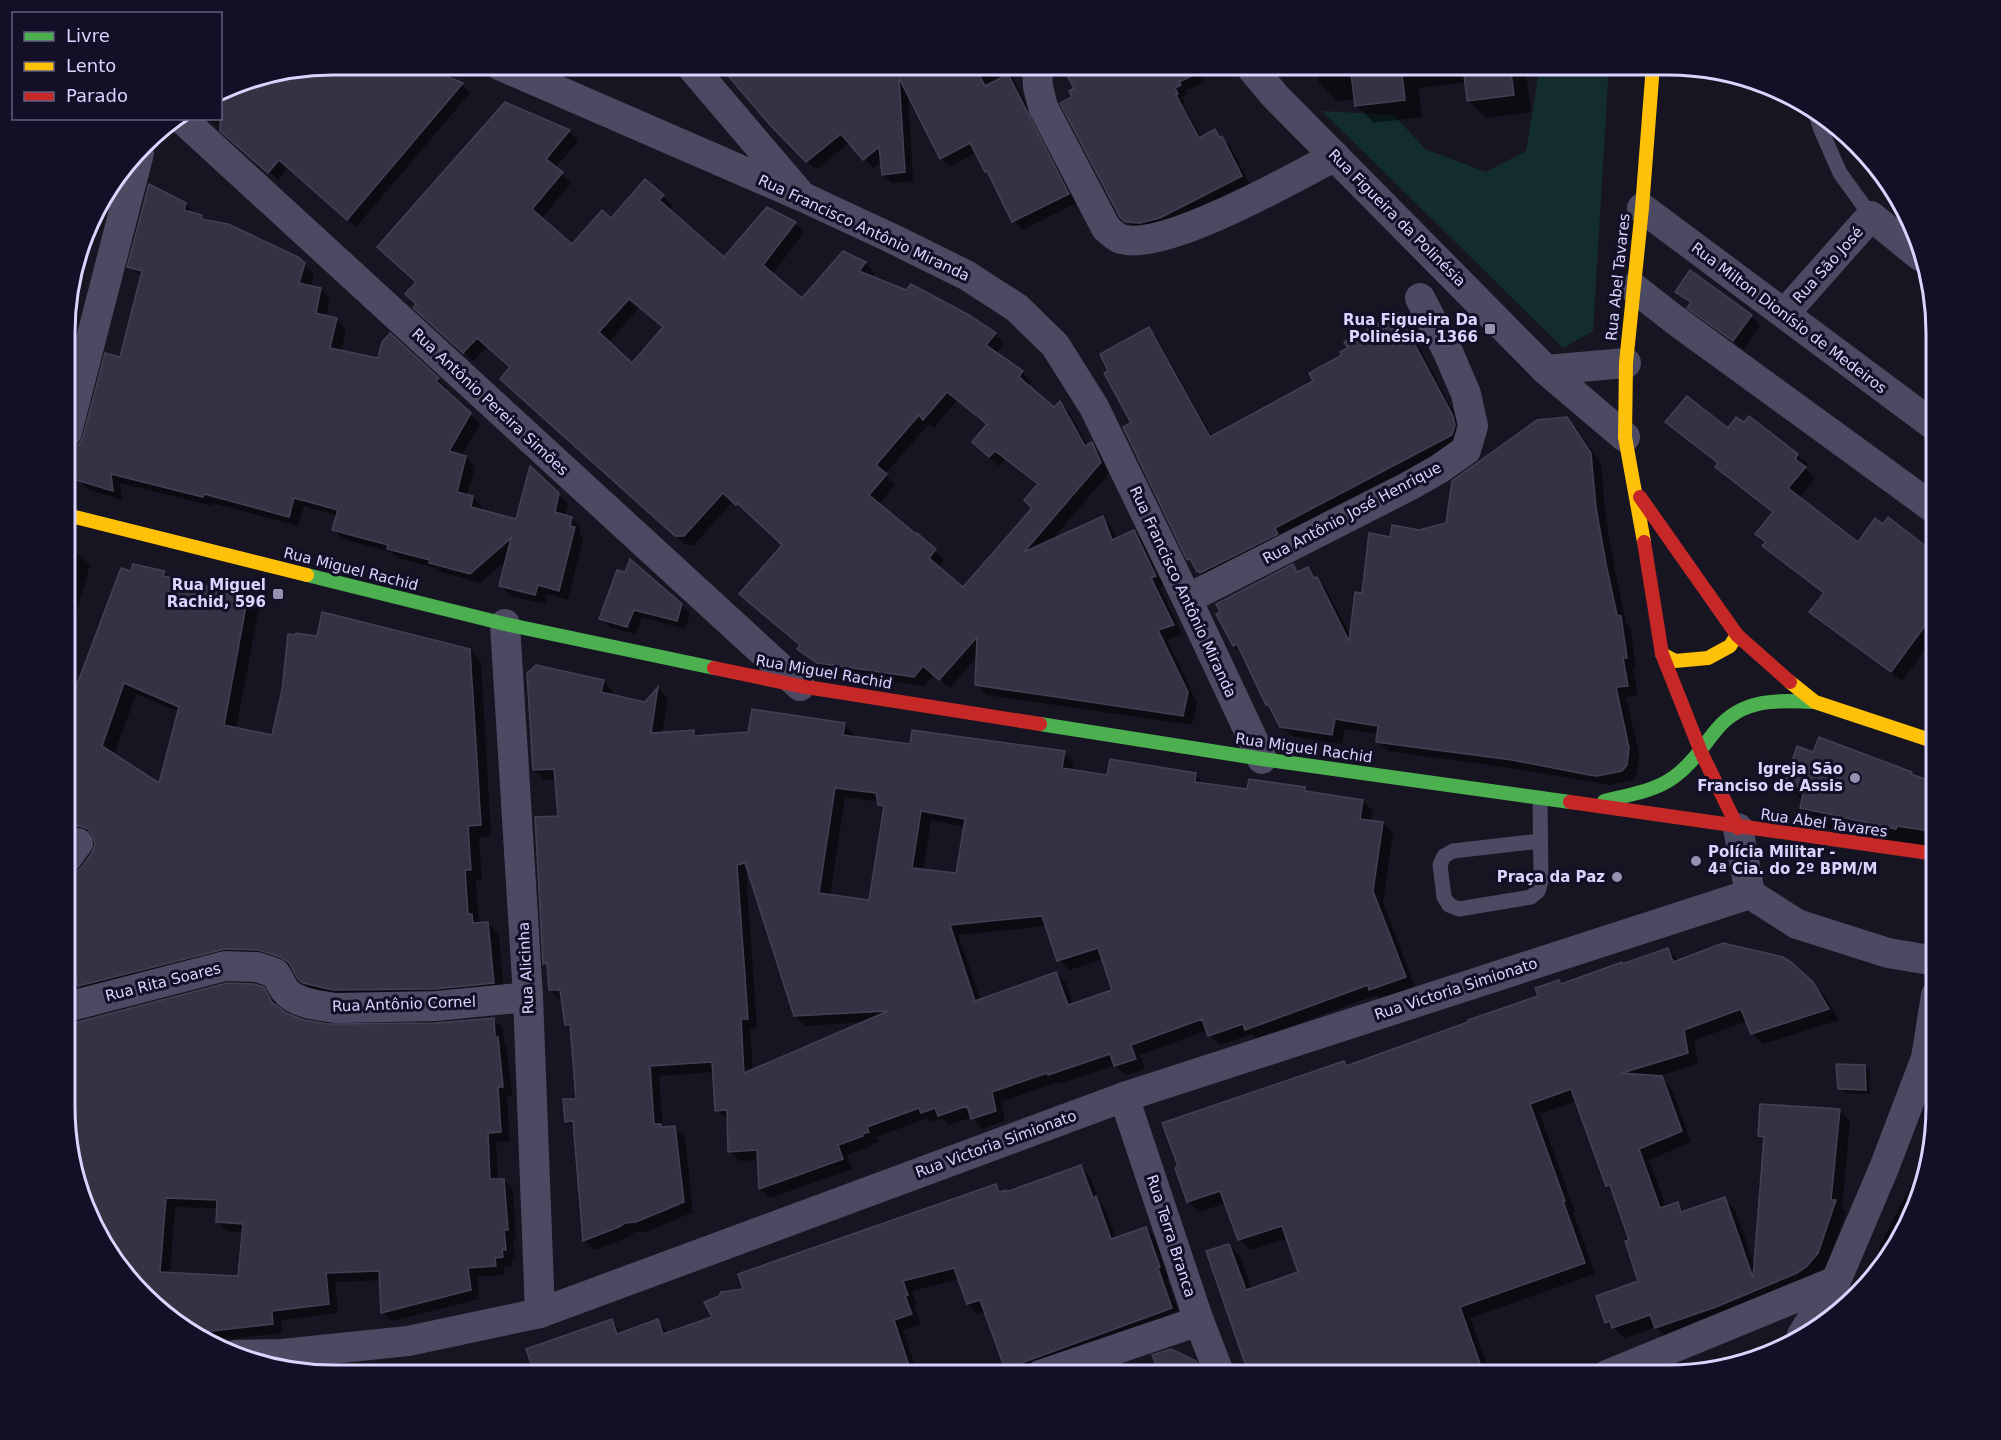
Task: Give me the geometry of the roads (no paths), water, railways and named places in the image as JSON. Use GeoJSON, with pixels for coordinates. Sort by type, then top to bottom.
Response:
{"type":"FeatureCollection","features":[{"type":"Feature","properties":{"kind":"main road","name":"Rua Abel Tavares"},"geometry":{"type":"LineString","coordinates":[[1652,75],[1642,208],[1626,363],[1625,436],[1662,654],[1701,752],[1738,828],[1926,853]]}},
{"type":"Feature","properties":{"kind":"main road","name":"Rua Abel Tavares"},"geometry":{"type":"LineString","coordinates":[[1636,491],[1737,635],[1758,655],[1815,702],[1926,739]]}},
{"type":"Feature","properties":{"kind":"main road","name":"Rua Miguel Rachid"},"geometry":{"type":"LineString","coordinates":[[75,517],[505,624],[800,686],[1262,759],[1587,804],[1738,828]]}},
{"type":"Feature","properties":{"kind":"main road"},"geometry":{"type":"LineString","coordinates":[[1662,654],[1675,661],[1708,658],[1730,646],[1737,635]]}},
{"type":"Feature","properties":{"kind":"main road","name":"Rua Miguel Rachid"},"geometry":{"type":"LineString","coordinates":[[1587,804],[1645,792],[1674,777],[1701,752],[1719,726],[1735,711],[1751,704],[1780,700],[1815,702]]}},
{"type":"Feature","properties":{"kind":"street","name":"Rua Francisco Antônio Miranda"},"geometry":{"type":"LineString","coordinates":[[524,75],[803,197],[966,275],[1017,308],[1055,345],[1094,406],[1262,759]]}},
{"type":"Feature","properties":{"kind":"street"},"geometry":{"type":"LineString","coordinates":[[699,75],[803,197]]}},
{"type":"Feature","properties":{"kind":"street"},"geometry":{"type":"LineString","coordinates":[[1037,75],[1043,107],[1106,228],[1119,239],[1135,241],[1167,236],[1219,215],[1280,186],[1335,156]]}},
{"type":"Feature","properties":{"kind":"street","name":"Rua Figueira da Polinésia"},"geometry":{"type":"LineString","coordinates":[[1258,75],[1275,96],[1546,370],[1625,436]]}},
{"type":"Feature","properties":{"kind":"street","name":"Rua Antônio Pereira Simões"},"geometry":{"type":"LineString","coordinates":[[185,122],[800,686]]}},
{"type":"Feature","properties":{"kind":"street"},"geometry":{"type":"LineString","coordinates":[[75,401],[135,167]]}},
{"type":"Feature","properties":{"kind":"street","name":"Rua Milton Dionísio de Medeiros"},"geometry":{"type":"LineString","coordinates":[[1642,208],[1926,419]]}},
{"type":"Feature","properties":{"kind":"street","name":"Rua São José"},"geometry":{"type":"LineString","coordinates":[[1785,313],[1871,216],[1912,249]]}},
{"type":"Feature","properties":{"kind":"street"},"geometry":{"type":"LineString","coordinates":[[1634,288],[1926,503]]}},
{"type":"Feature","properties":{"kind":"street","name":"Rua Antônio José Henrique"},"geometry":{"type":"LineString","coordinates":[[1187,599],[1409,486],[1466,450],[1473,426],[1466,394],[1448,352],[1420,298]]}},
{"type":"Feature","properties":{"kind":"street"},"geometry":{"type":"LineString","coordinates":[[1546,370],[1626,363]]}},
{"type":"Feature","properties":{"kind":"street","name":"Rua Alicinha"},"geometry":{"type":"LineString","coordinates":[[505,624],[528,997],[540,1313]]}},
{"type":"Feature","properties":{"kind":"street"},"geometry":{"type":"LineString","coordinates":[[1738,828],[1750,894],[1797,924],[1888,952],[1926,959]]}},
{"type":"Feature","properties":{"kind":"street","name":"Rua Victoria Simionato"},"geometry":{"type":"LineString","coordinates":[[261,1354],[408,1341],[540,1313],[1124,1097],[1750,894]]}},
{"type":"Feature","properties":{"kind":"street","name":"Rua Rita Soares"},"geometry":{"type":"LineString","coordinates":[[75,1005],[225,966],[268,969],[275,973],[284,990]]}},
{"type":"Feature","properties":{"kind":"street","name":"Rua Antônio Cornel"},"geometry":{"type":"LineString","coordinates":[[284,990],[296,999],[307,1003],[337,1008],[436,1006],[528,997]]}},
{"type":"Feature","properties":{"kind":"street"},"geometry":{"type":"LineString","coordinates":[[1820,1316],[1848,1285],[1884,1168],[1926,1071]]}},
{"type":"Feature","properties":{"kind":"street","name":"Rua Terra Branca"},"geometry":{"type":"LineString","coordinates":[[1124,1097],[1199,1321],[1216,1365]]}},
{"type":"Feature","properties":{"kind":"street"},"geometry":{"type":"LineString","coordinates":[[1635,1365],[1848,1285]]}},
{"type":"Feature","properties":{"kind":"street"},"geometry":{"type":"LineString","coordinates":[[1069,1365],[1199,1321]]}},
{"type":"Feature","properties":{"kind":"lane","name":"Rua São José"},"geometry":{"type":"LineString","coordinates":[[1819,124],[1840,173],[1871,216]]}},
{"type":"Feature","properties":{"kind":"lane"},"geometry":{"type":"LineString","coordinates":[[1540,798],[1541,881],[1538,891],[1531,897],[1459,909],[1449,905],[1444,897],[1440,865],[1444,856],[1453,851],[1540,841]]}},
{"type":"Feature","properties":{"kind":"place","name":"Rua Figueira Da Polinésia, 1366"},"geometry":{"type":"Point","coordinates":[1490,329]}},
{"type":"Feature","properties":{"kind":"place","name":"Rua Miguel Rachid, 596"},"geometry":{"type":"Point","coordinates":[278,594]}},
{"type":"Feature","properties":{"kind":"place","name":"Igreja São Franciso de Assis"},"geometry":{"type":"Point","coordinates":[1855,778]}},
{"type":"Feature","properties":{"kind":"place","name":"Polícia Militar - 4ª Cia. do 2º BPM/M"},"geometry":{"type":"Point","coordinates":[1696,861]}},
{"type":"Feature","properties":{"kind":"place","name":"Praça da Paz"},"geometry":{"type":"Point","coordinates":[1617,877]}}]}
